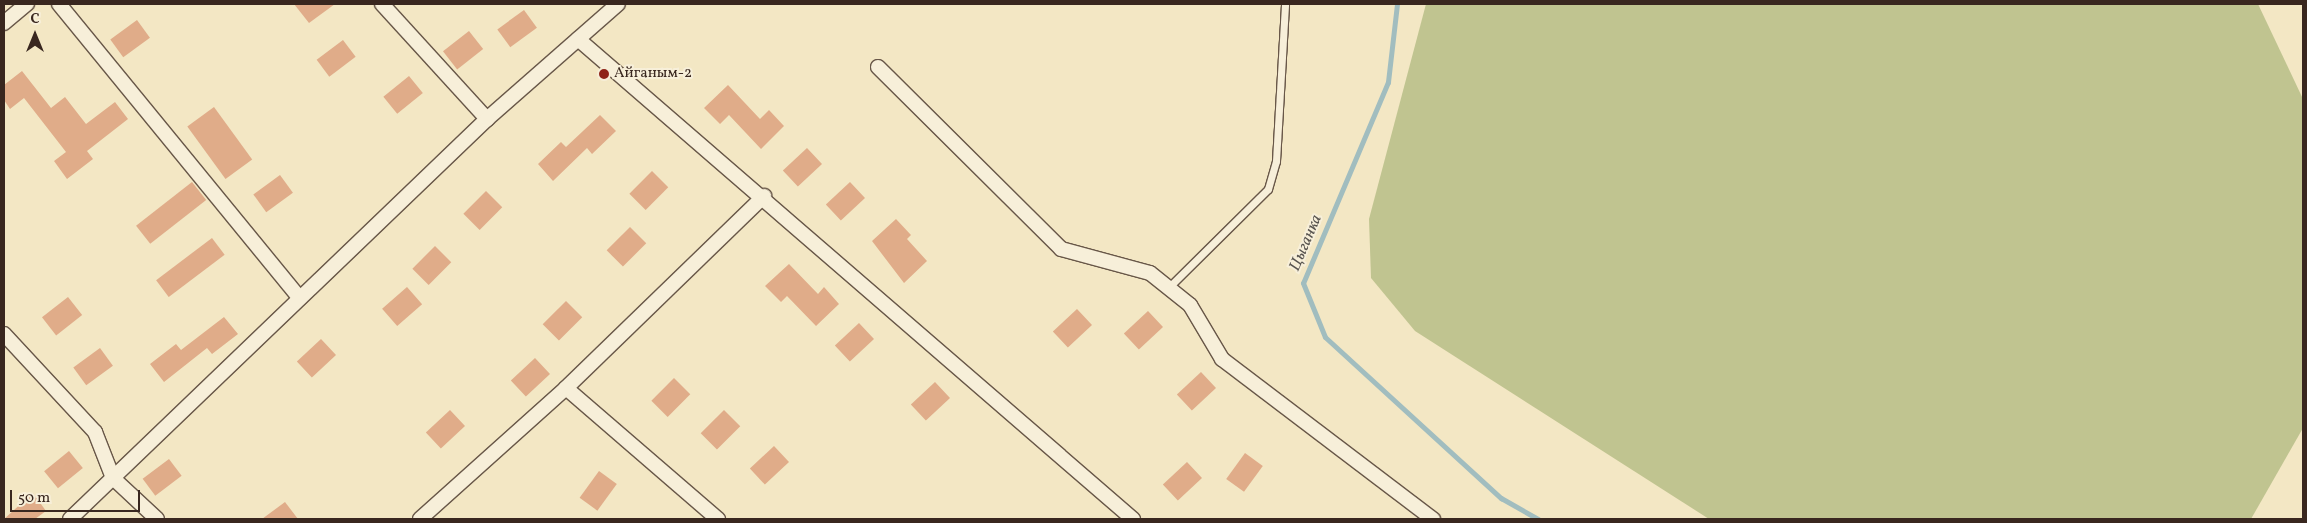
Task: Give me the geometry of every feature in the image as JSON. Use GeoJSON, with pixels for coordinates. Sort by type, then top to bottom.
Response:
{"type":"FeatureCollection","features":[{"type":"Feature","properties":{"kind":"street"},"geometry":{"type":"LineString","coordinates":[[4,22],[27,4]]}},
{"type":"Feature","properties":{"kind":"street"},"geometry":{"type":"LineString","coordinates":[[59,4],[300,298]]}},
{"type":"Feature","properties":{"kind":"street"},"geometry":{"type":"LineString","coordinates":[[382,4],[487,119]]}},
{"type":"Feature","properties":{"kind":"street"},"geometry":{"type":"LineString","coordinates":[[70,519],[487,119],[618,4]]}},
{"type":"Feature","properties":{"kind":"street"},"geometry":{"type":"LineString","coordinates":[[578,40],[764,196],[1134,519]]}},
{"type":"Feature","properties":{"kind":"street"},"geometry":{"type":"LineString","coordinates":[[878,67],[1061,249],[1150,273],[1190,305],[1222,358],[1433,519]]}},
{"type":"Feature","properties":{"kind":"street"},"geometry":{"type":"LineString","coordinates":[[420,519],[566,388],[764,196]]}},
{"type":"Feature","properties":{"kind":"street"},"geometry":{"type":"LineString","coordinates":[[4,334],[95,432],[113,478],[157,519]]}},
{"type":"Feature","properties":{"kind":"street"},"geometry":{"type":"LineString","coordinates":[[566,388],[718,519]]}},
{"type":"Feature","properties":{"kind":"lane"},"geometry":{"type":"LineString","coordinates":[[1169,287],[1268,189],[1276,161],[1285,4]]}},
{"type":"Feature","properties":{"kind":"green space"},"geometry":{"type":"Polygon","coordinates":[[[1426,4],[2258,4],[2303,99],[2303,428],[2251,519],[1709,519],[1415,331],[1371,278],[1369,219],[1426,4]]]}},
{"type":"Feature","properties":{"kind":"building"},"geometry":{"type":"Polygon","coordinates":[[[294,4],[335,4],[309,23],[294,4]]]}},
{"type":"Feature","properties":{"kind":"building"},"geometry":{"type":"Polygon","coordinates":[[[524,10],[537,28],[510,47],[497,29],[524,10]]]}},
{"type":"Feature","properties":{"kind":"building"},"geometry":{"type":"Polygon","coordinates":[[[137,20],[150,38],[123,57],[110,39],[137,20]]]}},
{"type":"Feature","properties":{"kind":"building"},"geometry":{"type":"Polygon","coordinates":[[[469,31],[483,49],[457,69],[443,51],[469,31]]]}},
{"type":"Feature","properties":{"kind":"building"},"geometry":{"type":"Polygon","coordinates":[[[343,40],[356,57],[329,77],[317,60],[343,40]]]}},
{"type":"Feature","properties":{"kind":"building"},"geometry":{"type":"Polygon","coordinates":[[[22,71],[51,108],[65,97],[86,124],[115,102],[128,119],[87,151],[93,159],[67,179],[54,161],[66,152],[24,98],[10,109],[4,100],[4,85],[22,71]]]}},
{"type":"Feature","properties":{"kind":"building"},"geometry":{"type":"Polygon","coordinates":[[[409,76],[423,93],[397,114],[383,97],[409,76]]]}},
{"type":"Feature","properties":{"kind":"building"},"geometry":{"type":"Polygon","coordinates":[[[728,85],[760,119],[769,110],[784,126],[761,149],[729,115],[720,124],[704,108],[728,85]]]}},
{"type":"Feature","properties":{"kind":"building"},"geometry":{"type":"Polygon","coordinates":[[[214,107],[252,160],[226,179],[187,126],[214,107]]]}},
{"type":"Feature","properties":{"kind":"building"},"geometry":{"type":"Polygon","coordinates":[[[600,115],[616,131],[592,154],[587,148],[553,181],[538,164],[561,142],[566,147],[600,115]]]}},
{"type":"Feature","properties":{"kind":"building"},"geometry":{"type":"Polygon","coordinates":[[[807,148],[822,164],[798,187],[783,171],[807,148]]]}},
{"type":"Feature","properties":{"kind":"building"},"geometry":{"type":"Polygon","coordinates":[[[652,171],[668,187],[646,210],[629,194],[652,171]]]}},
{"type":"Feature","properties":{"kind":"building"},"geometry":{"type":"Polygon","coordinates":[[[280,175],[293,193],[266,212],[253,194],[280,175]]]}},
{"type":"Feature","properties":{"kind":"building"},"geometry":{"type":"Polygon","coordinates":[[[192,182],[206,200],[150,244],[136,226],[192,182]]]}},
{"type":"Feature","properties":{"kind":"building"},"geometry":{"type":"Polygon","coordinates":[[[850,182],[865,198],[841,221],[826,205],[850,182]]]}},
{"type":"Feature","properties":{"kind":"building"},"geometry":{"type":"Polygon","coordinates":[[[486,191],[502,207],[480,230],[463,214],[486,191]]]}},
{"type":"Feature","properties":{"kind":"building"},"geometry":{"type":"Polygon","coordinates":[[[896,219],[911,235],[907,239],[927,261],[904,283],[872,241],[896,219]]]}},
{"type":"Feature","properties":{"kind":"building"},"geometry":{"type":"Polygon","coordinates":[[[630,227],[646,243],[623,267],[607,250],[630,227]]]}},
{"type":"Feature","properties":{"kind":"building"},"geometry":{"type":"Polygon","coordinates":[[[212,238],[225,255],[169,297],[156,280],[212,238]]]}},
{"type":"Feature","properties":{"kind":"building"},"geometry":{"type":"Polygon","coordinates":[[[435,246],[451,262],[429,285],[412,269],[435,246]]]}},
{"type":"Feature","properties":{"kind":"building"},"geometry":{"type":"Polygon","coordinates":[[[789,264],[818,294],[824,287],[839,304],[816,326],[787,296],[781,302],[765,286],[789,264]]]}},
{"type":"Feature","properties":{"kind":"building"},"geometry":{"type":"Polygon","coordinates":[[[407,287],[422,304],[397,326],[382,309],[407,287]]]}},
{"type":"Feature","properties":{"kind":"building"},"geometry":{"type":"Polygon","coordinates":[[[68,297],[82,315],[56,335],[42,317],[68,297]]]}},
{"type":"Feature","properties":{"kind":"building"},"geometry":{"type":"Polygon","coordinates":[[[566,301],[582,317],[559,341],[543,324],[566,301]]]}},
{"type":"Feature","properties":{"kind":"building"},"geometry":{"type":"Polygon","coordinates":[[[1077,309],[1092,325],[1068,348],[1053,332],[1077,309]]]}},
{"type":"Feature","properties":{"kind":"building"},"geometry":{"type":"Polygon","coordinates":[[[1148,311],[1163,327],[1139,350],[1124,334],[1148,311]]]}},
{"type":"Feature","properties":{"kind":"building"},"geometry":{"type":"Polygon","coordinates":[[[224,317],[238,334],[212,354],[207,348],[164,382],[150,364],[176,344],[181,350],[224,317]]]}},
{"type":"Feature","properties":{"kind":"building"},"geometry":{"type":"Polygon","coordinates":[[[859,323],[874,339],[850,362],[835,346],[859,323]]]}},
{"type":"Feature","properties":{"kind":"building"},"geometry":{"type":"Polygon","coordinates":[[[321,339],[336,355],[312,378],[297,362],[321,339]]]}},
{"type":"Feature","properties":{"kind":"building"},"geometry":{"type":"Polygon","coordinates":[[[100,348],[113,366],[86,385],[73,367],[100,348]]]}},
{"type":"Feature","properties":{"kind":"building"},"geometry":{"type":"Polygon","coordinates":[[[535,358],[550,374],[526,397],[511,381],[535,358]]]}},
{"type":"Feature","properties":{"kind":"building"},"geometry":{"type":"Polygon","coordinates":[[[1201,372],[1216,388],[1192,411],[1177,395],[1201,372]]]}},
{"type":"Feature","properties":{"kind":"building"},"geometry":{"type":"Polygon","coordinates":[[[674,378],[690,394],[668,417],[651,401],[674,378]]]}},
{"type":"Feature","properties":{"kind":"building"},"geometry":{"type":"Polygon","coordinates":[[[935,382],[950,398],[926,421],[911,405],[935,382]]]}},
{"type":"Feature","properties":{"kind":"building"},"geometry":{"type":"Polygon","coordinates":[[[450,410],[465,426],[441,449],[426,433],[450,410]]]}},
{"type":"Feature","properties":{"kind":"building"},"geometry":{"type":"Polygon","coordinates":[[[724,410],[740,426],[717,450],[701,433],[724,410]]]}},
{"type":"Feature","properties":{"kind":"building"},"geometry":{"type":"Polygon","coordinates":[[[774,446],[789,462],[765,485],[750,469],[774,446]]]}},
{"type":"Feature","properties":{"kind":"building"},"geometry":{"type":"Polygon","coordinates":[[[69,451],[83,468],[58,488],[44,471],[69,451]]]}},
{"type":"Feature","properties":{"kind":"building"},"geometry":{"type":"Polygon","coordinates":[[[1245,453],[1263,466],[1244,492],[1226,479],[1245,453]]]}},
{"type":"Feature","properties":{"kind":"building"},"geometry":{"type":"Polygon","coordinates":[[[169,459],[182,476],[155,496],[143,479],[169,459]]]}},
{"type":"Feature","properties":{"kind":"building"},"geometry":{"type":"Polygon","coordinates":[[[1187,462],[1202,478],[1178,501],[1163,485],[1187,462]]]}},
{"type":"Feature","properties":{"kind":"building"},"geometry":{"type":"Polygon","coordinates":[[[599,471],[617,484],[597,511],[580,498],[599,471]]]}},
{"type":"Feature","properties":{"kind":"building"},"geometry":{"type":"Polygon","coordinates":[[[33,493],[46,511],[35,519],[4,519],[33,493]]]}},
{"type":"Feature","properties":{"kind":"building"},"geometry":{"type":"Polygon","coordinates":[[[285,502],[298,519],[262,519],[285,502]]]}},
{"type":"Feature","properties":{"kind":"waterway","name":"Цыганка"},"geometry":{"type":"LineString","coordinates":[[1397,4],[1388,82],[1303,283],[1325,337],[1501,498],[1538,519]]}},
{"type":"Feature","properties":{"kind":"place","name":"Айганым-2"},"geometry":{"type":"Point","coordinates":[604,74]}}]}
